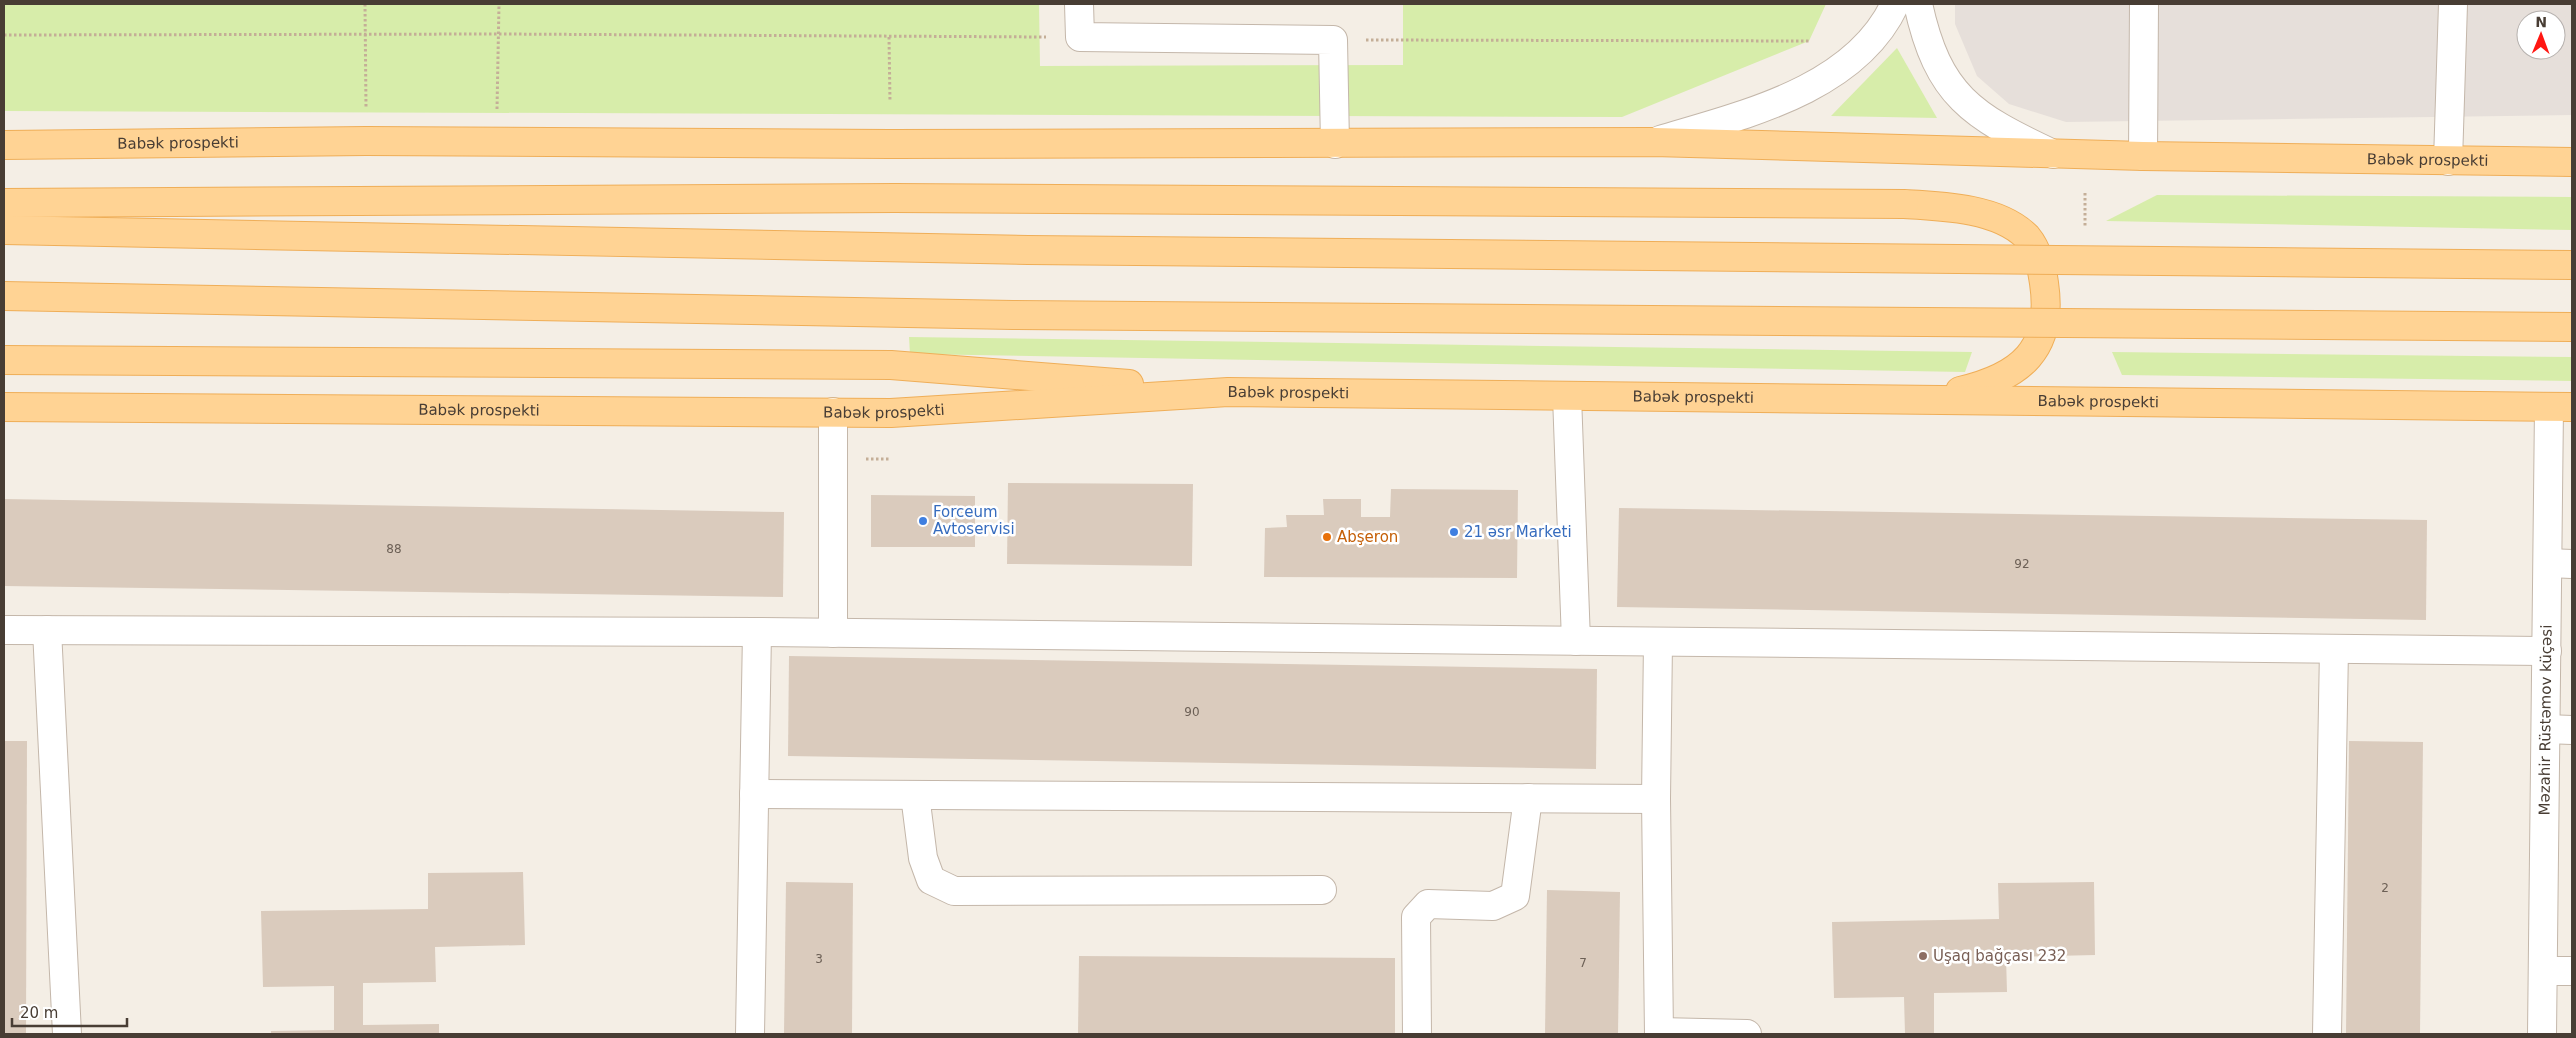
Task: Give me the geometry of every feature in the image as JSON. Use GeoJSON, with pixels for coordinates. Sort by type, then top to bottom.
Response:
{"type":"FeatureCollection","features":[{"type":"Feature","properties":{"kind":"main road","name":"Babək prospekti"},"geometry":{"type":"LineString","coordinates":[[4,145],[366,141],[1335,144],[1654,142],[2143,156],[2572,162]]}},
{"type":"Feature","properties":{"kind":"main road"},"geometry":{"type":"LineString","coordinates":[[4,203],[895,198],[1904,204],[1944,206],[1976,212],[2007,223],[2027,238],[2042,266],[2045,292],[2043,331],[2035,350],[2012,373],[1988,384],[1945,395],[1894,399]]}},
{"type":"Feature","properties":{"kind":"main road"},"geometry":{"type":"LineString","coordinates":[[4,230],[1028,250],[2572,265]]}},
{"type":"Feature","properties":{"kind":"main road"},"geometry":{"type":"LineString","coordinates":[[4,296],[1013,315],[2572,327]]}},
{"type":"Feature","properties":{"kind":"main road"},"geometry":{"type":"LineString","coordinates":[[4,360],[680,362],[891,365],[1228,392]]}},
{"type":"Feature","properties":{"kind":"main road","name":"Babək prospekti"},"geometry":{"type":"LineString","coordinates":[[4,407],[891,413],[1228,392],[2561,407]]}},
{"type":"Feature","properties":{"kind":"street"},"geometry":{"type":"LineString","coordinates":[[1079,4],[1080,37],[1333,40],[1335,144]]}},
{"type":"Feature","properties":{"kind":"street"},"geometry":{"type":"LineString","coordinates":[[1654,142],[1760,109],[1838,70],[1867,44],[1896,4]]}},
{"type":"Feature","properties":{"kind":"street"},"geometry":{"type":"LineString","coordinates":[[1918,4],[1923,26],[1938,68],[1956,93],[1980,115],[2010,134],[2053,154]]}},
{"type":"Feature","properties":{"kind":"street"},"geometry":{"type":"LineString","coordinates":[[2143,156],[2144,4]]}},
{"type":"Feature","properties":{"kind":"street"},"geometry":{"type":"LineString","coordinates":[[2448,161],[2453,4]]}},
{"type":"Feature","properties":{"kind":"street"},"geometry":{"type":"LineString","coordinates":[[1567,396],[1576,641]]}},
{"type":"Feature","properties":{"kind":"street","name":"Məzahir Rüstəmov küçəsi"},"geometry":{"type":"LineString","coordinates":[[2542,1034],[2543,971],[2559,729],[2547,651],[2560,563],[2561,407]]}},
{"type":"Feature","properties":{"kind":"street"},"geometry":{"type":"LineString","coordinates":[[833,412],[833,633]]}},
{"type":"Feature","properties":{"kind":"street"},"geometry":{"type":"LineString","coordinates":[[4,630],[757,632],[2547,651]]}},
{"type":"Feature","properties":{"kind":"street"},"geometry":{"type":"LineString","coordinates":[[47,630],[67,1034]]}},
{"type":"Feature","properties":{"kind":"street"},"geometry":{"type":"LineString","coordinates":[[750,1034],[757,632]]}},
{"type":"Feature","properties":{"kind":"street"},"geometry":{"type":"LineString","coordinates":[[1658,642],[1656,799],[1659,1033],[1747,1034]]}},
{"type":"Feature","properties":{"kind":"street"},"geometry":{"type":"LineString","coordinates":[[2327,1034],[2334,649]]}},
{"type":"Feature","properties":{"kind":"street"},"geometry":{"type":"LineString","coordinates":[[754,794],[1656,799]]}},
{"type":"Feature","properties":{"kind":"street"},"geometry":{"type":"LineString","coordinates":[[915,795],[922,858],[932,880],[954,892],[1322,890]]}},
{"type":"Feature","properties":{"kind":"street"},"geometry":{"type":"LineString","coordinates":[[1417,1034],[1416,917],[1428,904],[1493,906],[1515,896],[1528,798]]}},
{"type":"Feature","properties":{"kind":"street"},"geometry":{"type":"LineString","coordinates":[[2543,971],[2572,971]]}},
{"type":"Feature","properties":{"kind":"path"},"geometry":{"type":"LineString","coordinates":[[365,4],[366,141]]}},
{"type":"Feature","properties":{"kind":"path"},"geometry":{"type":"LineString","coordinates":[[496,142],[499,4]]}},
{"type":"Feature","properties":{"kind":"path"},"geometry":{"type":"LineString","coordinates":[[4,35],[499,34],[1080,37]]}},
{"type":"Feature","properties":{"kind":"path"},"geometry":{"type":"LineString","coordinates":[[889,37],[890,102]]}},
{"type":"Feature","properties":{"kind":"path"},"geometry":{"type":"LineString","coordinates":[[1333,40],[1809,41]]}},
{"type":"Feature","properties":{"kind":"shaded area"},"geometry":{"type":"Polygon","coordinates":[[[1955,4],[2572,4],[2572,115],[2066,122],[2009,104],[1977,76],[1955,24],[1955,4]]]}},
{"type":"Feature","properties":{"kind":"green space"},"geometry":{"type":"Polygon","coordinates":[[[4,4],[1039,4],[1040,66],[1403,65],[1403,4],[1826,4],[1809,41],[1622,117],[4,111],[4,4]]]}},
{"type":"Feature","properties":{"kind":"green space"},"geometry":{"type":"Polygon","coordinates":[[[1897,48],[1937,118],[1831,116],[1897,48]]]}},
{"type":"Feature","properties":{"kind":"green space"},"geometry":{"type":"Polygon","coordinates":[[[2157,195],[2572,197],[2572,230],[2106,221],[2157,195]]]}},
{"type":"Feature","properties":{"kind":"green space"},"geometry":{"type":"Polygon","coordinates":[[[909,337],[1972,352],[1965,372],[910,354],[909,337]]]}},
{"type":"Feature","properties":{"kind":"green space"},"geometry":{"type":"Polygon","coordinates":[[[2112,352],[2572,357],[2572,381],[2122,375],[2112,352]]]}},
{"type":"Feature","properties":{"kind":"building"},"geometry":{"type":"Polygon","coordinates":[[[1008,483],[1193,484],[1192,566],[1007,564],[1008,483]]]}},
{"type":"Feature","properties":{"kind":"building"},"geometry":{"type":"Polygon","coordinates":[[[1391,489],[1518,490],[1517,578],[1264,577],[1265,528],[1287,527],[1286,515],[1324,515],[1323,499],[1361,499],[1361,517],[1390,517],[1391,489]]]}},
{"type":"Feature","properties":{"kind":"building","name":"Forceum Avtoservisi"},"geometry":{"type":"Polygon","coordinates":[[[871,495],[975,496],[975,547],[871,547],[871,495]]]}},
{"type":"Feature","properties":{"kind":"building"},"geometry":{"type":"Polygon","coordinates":[[[4,499],[784,512],[783,597],[4,586],[4,499]]]}},
{"type":"Feature","properties":{"kind":"building"},"geometry":{"type":"Polygon","coordinates":[[[1619,508],[2427,520],[2426,620],[1617,607],[1619,508]]]}},
{"type":"Feature","properties":{"kind":"building"},"geometry":{"type":"Polygon","coordinates":[[[789,656],[1597,669],[1596,769],[788,756],[789,656]]]}},
{"type":"Feature","properties":{"kind":"building"},"geometry":{"type":"Polygon","coordinates":[[[4,741],[27,741],[26,1034],[4,1034],[4,741]]]}},
{"type":"Feature","properties":{"kind":"building"},"geometry":{"type":"Polygon","coordinates":[[[2349,741],[2423,742],[2420,1034],[2346,1034],[2349,741]]]}},
{"type":"Feature","properties":{"kind":"building"},"geometry":{"type":"Polygon","coordinates":[[[523,872],[525,945],[435,947],[436,982],[363,983],[363,1025],[439,1024],[439,1034],[271,1034],[271,1031],[334,1030],[334,986],[263,987],[261,911],[428,909],[428,873],[523,872]]]}},
{"type":"Feature","properties":{"kind":"building"},"geometry":{"type":"Polygon","coordinates":[[[786,882],[853,883],[852,1034],[784,1034],[786,882]]]}},
{"type":"Feature","properties":{"kind":"building"},"geometry":{"type":"Polygon","coordinates":[[[2094,882],[2095,955],[2006,957],[2007,992],[1934,993],[1934,1034],[1905,1034],[1904,997],[1834,998],[1832,922],[1999,919],[1998,883],[2094,882]]]}},
{"type":"Feature","properties":{"kind":"building"},"geometry":{"type":"Polygon","coordinates":[[[1547,890],[1620,892],[1618,1034],[1545,1034],[1547,890]]]}},
{"type":"Feature","properties":{"kind":"building"},"geometry":{"type":"Polygon","coordinates":[[[1079,956],[1395,958],[1395,1034],[1078,1034],[1079,956]]]}},
{"type":"Feature","properties":{"kind":"place","name":"Forceum Avtoservisi"},"geometry":{"type":"Point","coordinates":[923,521]}},
{"type":"Feature","properties":{"kind":"place","name":"21 əsr Marketi"},"geometry":{"type":"Point","coordinates":[1454,532]}},
{"type":"Feature","properties":{"kind":"place","name":"Abşeron"},"geometry":{"type":"Point","coordinates":[1327,537]}},
{"type":"Feature","properties":{"kind":"place","name":"Uşaq bağçası 232"},"geometry":{"type":"Point","coordinates":[1923,956]}}]}
